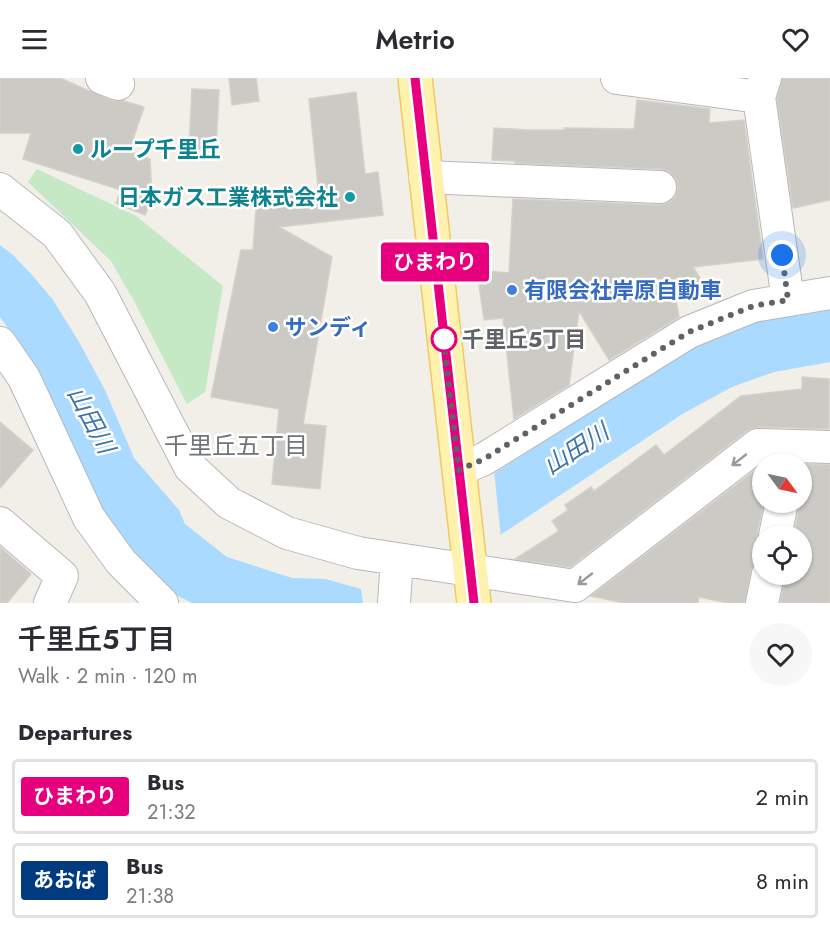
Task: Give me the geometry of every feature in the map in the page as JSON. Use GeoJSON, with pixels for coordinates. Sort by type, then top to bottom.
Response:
{"type":"FeatureCollection","features":[{"type":"Feature","properties":{"kind":"main road"},"geometry":{"type":"LineString","coordinates":[[415,78],[472,583]]}},
{"type":"Feature","properties":{"kind":"street"},"geometry":{"type":"LineString","coordinates":[[617,78],[762,88],[788,300]]}},
{"type":"Feature","properties":{"kind":"street"},"geometry":{"type":"LineString","coordinates":[[425,177],[660,187]]}},
{"type":"Feature","properties":{"kind":"street"},"geometry":{"type":"LineString","coordinates":[[0,189],[57,234],[100,293],[190,467],[229,503],[287,533],[358,553],[397,559],[472,583],[500,576],[575,586],[758,446],[787,453]]}},
{"type":"Feature","properties":{"kind":"street"},"geometry":{"type":"LineString","coordinates":[[460,476],[689,332],[753,306],[830,293]]}},
{"type":"Feature","properties":{"kind":"street"},"geometry":{"type":"LineString","coordinates":[[0,342],[24,378],[89,518],[121,562],[162,603]]}},
{"type":"Feature","properties":{"kind":"street"},"geometry":{"type":"LineString","coordinates":[[797,453],[830,447]]}},
{"type":"Feature","properties":{"kind":"street"},"geometry":{"type":"LineString","coordinates":[[0,523],[62,576],[50,603]]}},
{"type":"Feature","properties":{"kind":"street"},"geometry":{"type":"LineString","coordinates":[[394,603],[397,559]]}},
{"type":"Feature","properties":{"kind":"street"},"geometry":{"type":"LineString","coordinates":[[762,603],[766,585]]}},
{"type":"Feature","properties":{"kind":"green space"},"geometry":{"type":"Polygon","coordinates":[[[37,169],[136,216],[223,286],[205,392],[187,404],[111,261],[28,182],[37,169]]]}},
{"type":"Feature","properties":{"kind":"water","name":"山田川"},"geometry":{"type":"Polygon","coordinates":[[[0,245],[13,255],[53,300],[105,390],[134,458],[179,510],[185,524],[227,557],[292,578],[330,579],[658,368],[706,340],[754,322],[830,306],[830,362],[774,372],[732,387],[684,413],[398,603],[192,603],[178,596],[142,562],[112,528],[95,500],[30,359],[0,317],[0,245]]]}},
{"type":"Feature","properties":{"kind":"pier"},"geometry":{"type":"Polygon","coordinates":[[[494,470],[501,538],[404,603],[363,603],[361,589],[322,578],[329,576],[494,470]]]}},
{"type":"Feature","properties":{"kind":"building"},"geometry":{"type":"Polygon","coordinates":[[[0,78],[60,78],[112,101],[124,101],[144,107],[129,151],[150,159],[152,199],[145,215],[116,203],[121,190],[23,159],[31,133],[0,133],[0,78]]]}},
{"type":"Feature","properties":{"kind":"building"},"geometry":{"type":"Polygon","coordinates":[[[229,78],[256,78],[259,101],[232,105],[229,78]]]}},
{"type":"Feature","properties":{"kind":"building"},"geometry":{"type":"Polygon","coordinates":[[[782,78],[830,78],[830,200],[793,208],[777,99],[782,78]]]}},
{"type":"Feature","properties":{"kind":"building"},"geometry":{"type":"Polygon","coordinates":[[[192,89],[219,90],[216,150],[189,149],[192,89]]]}},
{"type":"Feature","properties":{"kind":"building"},"geometry":{"type":"Polygon","coordinates":[[[356,92],[365,174],[378,172],[383,215],[279,227],[332,257],[303,424],[326,426],[320,489],[272,484],[279,409],[211,397],[241,250],[253,250],[257,196],[319,195],[309,99],[356,92]]]}},
{"type":"Feature","properties":{"kind":"building"},"geometry":{"type":"Polygon","coordinates":[[[637,100],[710,109],[709,123],[744,120],[763,259],[693,267],[703,283],[676,300],[679,317],[609,360],[579,311],[569,385],[514,419],[503,318],[484,320],[477,270],[509,273],[513,199],[659,205],[668,203],[675,197],[678,187],[676,179],[670,172],[661,169],[492,160],[494,128],[634,129],[637,100]]]}},
{"type":"Feature","properties":{"kind":"building"},"geometry":{"type":"Polygon","coordinates":[[[802,377],[829,379],[829,429],[759,427],[748,430],[570,567],[515,559],[559,531],[552,521],[568,510],[565,505],[591,487],[594,491],[656,445],[664,455],[741,396],[802,389],[802,377]]]}},
{"type":"Feature","properties":{"kind":"building"},"geometry":{"type":"Polygon","coordinates":[[[0,422],[33,450],[0,488],[0,422]]]}},
{"type":"Feature","properties":{"kind":"building"},"geometry":{"type":"Polygon","coordinates":[[[812,464],[830,465],[830,603],[780,603],[784,585],[812,585],[812,525],[796,525],[798,513],[812,513],[812,464]]]}},
{"type":"Feature","properties":{"kind":"building"},"geometry":{"type":"Polygon","coordinates":[[[752,473],[752,513],[762,513],[759,525],[752,525],[752,568],[745,603],[728,603],[699,597],[698,603],[624,603],[591,596],[752,473]]]}},
{"type":"Feature","properties":{"kind":"building"},"geometry":{"type":"Polygon","coordinates":[[[0,547],[31,574],[7,603],[0,603],[0,547]]]}},
{"type":"Feature","properties":{"kind":"bus line","name":"ひまわり"},"geometry":{"type":"LineString","coordinates":[[415,78],[474,603]]}},
{"type":"Feature","properties":{"kind":"place","name":"ループ千里丘"},"geometry":{"type":"Point","coordinates":[78,149]}},
{"type":"Feature","properties":{"kind":"place","name":"日本ガス工業株式会社"},"geometry":{"type":"Point","coordinates":[350,197]}},
{"type":"Feature","properties":{"kind":"place","name":"有限会社岸原自動車"},"geometry":{"type":"Point","coordinates":[512,290]}},
{"type":"Feature","properties":{"kind":"place","name":"サンディ"},"geometry":{"type":"Point","coordinates":[273,327]}},
{"type":"Feature","properties":{"kind":"place","name":"千里丘5丁目"},"geometry":{"type":"Point","coordinates":[444,339]}},
{"type":"Feature","properties":{"kind":"district","name":"千里丘五丁目"},"geometry":{"type":"Point","coordinates":[236,446]}},
{"type":"Feature","properties":{"kind":"route"},"geometry":{"type":"LineString","coordinates":[[444,339],[443,335],[459,470],[484,459],[689,332],[753,306],[788,300],[782,255]]}}]}
